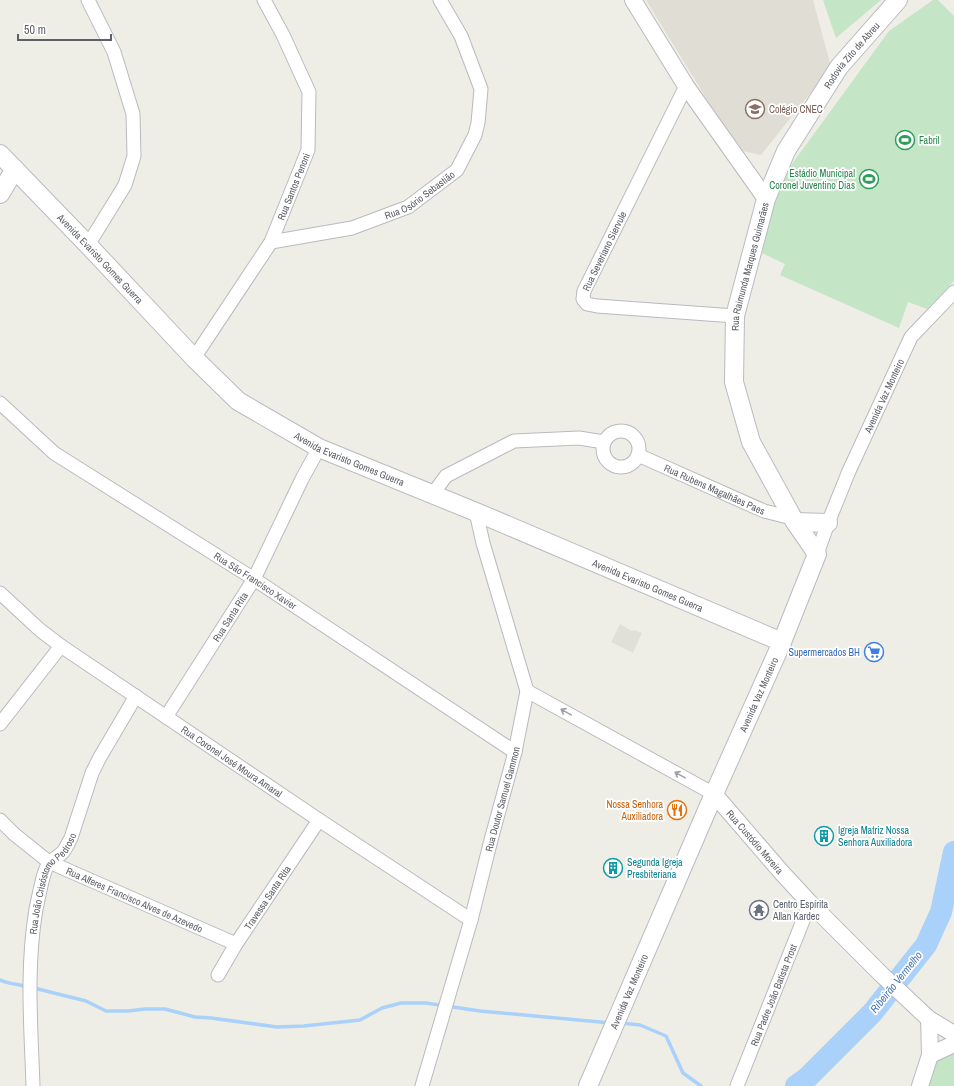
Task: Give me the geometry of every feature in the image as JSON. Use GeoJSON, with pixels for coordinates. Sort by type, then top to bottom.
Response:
{"type":"FeatureCollection","features":[{"type":"Feature","properties":{"kind":"main road","name":"Rodovia Zito de Abreu"},"geometry":{"type":"LineString","coordinates":[[766,199],[786,151],[839,67],[898,0]]}},
{"type":"Feature","properties":{"kind":"main road","name":"Avenida Evaristo Gomes Guerra"},"geometry":{"type":"LineString","coordinates":[[0,154],[194,358],[238,401],[319,448],[476,512],[782,642]]}},
{"type":"Feature","properties":{"kind":"main road"},"geometry":{"type":"LineString","coordinates":[[0,194],[15,169]]}},
{"type":"Feature","properties":{"kind":"main road","name":"Rua Raimunda Marques Guimarães"},"geometry":{"type":"LineString","coordinates":[[766,199],[735,316],[734,382],[751,442],[794,520],[817,554]]}},
{"type":"Feature","properties":{"kind":"main road"},"geometry":{"type":"LineString","coordinates":[[807,580],[804,550],[794,520],[828,523]]}},
{"type":"Feature","properties":{"kind":"main road","name":"Avenida Vaz Monteiro"},"geometry":{"type":"LineString","coordinates":[[588,1086],[714,794],[782,642],[817,554]]}},
{"type":"Feature","properties":{"kind":"street"},"geometry":{"type":"LineString","coordinates":[[88,0],[114,52],[133,114],[134,156],[125,185],[88,245]]}},
{"type":"Feature","properties":{"kind":"street","name":"Rua Santos Penoni"},"geometry":{"type":"LineString","coordinates":[[194,358],[271,242],[308,150],[309,92],[283,35],[264,0]]}},
{"type":"Feature","properties":{"kind":"street","name":"Rua Osório Sebastião"},"geometry":{"type":"LineString","coordinates":[[271,242],[352,228],[408,207],[457,170],[475,135],[478,123],[481,89],[461,36],[440,0]]}},
{"type":"Feature","properties":{"kind":"street","name":"Rua Raimunda Marques Guimarães"},"geometry":{"type":"LineString","coordinates":[[633,0],[686,86],[766,199]]}},
{"type":"Feature","properties":{"kind":"street","name":"Rua Severiano Siervule"},"geometry":{"type":"LineString","coordinates":[[686,86],[584,291],[583,299],[587,304],[598,306],[735,316]]}},
{"type":"Feature","properties":{"kind":"street","name":"Avenida Vaz Monteiro"},"geometry":{"type":"LineString","coordinates":[[817,554],[849,471],[911,337],[954,292]]}},
{"type":"Feature","properties":{"kind":"street","name":"Rua São Francisco Xavier"},"geometry":{"type":"LineString","coordinates":[[0,403],[54,453],[254,579],[515,752]]}},
{"type":"Feature","properties":{"kind":"street"},"geometry":{"type":"LineString","coordinates":[[617,431],[628,432],[633,434],[639,444],[638,455],[631,464],[620,467],[614,466],[606,458],[603,447],[604,442],[611,433],[617,431]]}},
{"type":"Feature","properties":{"kind":"street"},"geometry":{"type":"LineString","coordinates":[[432,495],[446,476],[514,441],[579,438],[604,442]]}},
{"type":"Feature","properties":{"kind":"street","name":"Rua Santa Rita"},"geometry":{"type":"LineString","coordinates":[[166,717],[254,579],[302,479],[319,448]]}},
{"type":"Feature","properties":{"kind":"street","name":"Rua Rubens Magalhães Paes"},"geometry":{"type":"LineString","coordinates":[[638,455],[764,511],[794,520]]}},
{"type":"Feature","properties":{"kind":"street","name":"Rua Doutor Samuel Gammon"},"geometry":{"type":"LineString","coordinates":[[422,1086],[471,920],[515,752],[527,691],[483,543],[476,512]]}},
{"type":"Feature","properties":{"kind":"street","name":"Rua Coronel José Moura Amaral"},"geometry":{"type":"LineString","coordinates":[[0,593],[40,630],[61,646],[319,820],[471,920]]}},
{"type":"Feature","properties":{"kind":"street"},"geometry":{"type":"LineString","coordinates":[[0,724],[61,646]]}},
{"type":"Feature","properties":{"kind":"street","name":"Rua Custódio Moreira"},"geometry":{"type":"LineString","coordinates":[[527,691],[714,794],[810,903],[882,975],[929,1019],[954,1034]]}},
{"type":"Feature","properties":{"kind":"street","name":"Rua João Crisóstomo Pedroso"},"geometry":{"type":"LineString","coordinates":[[33,1086],[29,990],[30,956],[40,887],[49,862],[62,853],[67,847],[92,773],[100,756],[136,696]]}},
{"type":"Feature","properties":{"kind":"street","name":"Rua Alferes Francisco Alves de Azevedo"},"geometry":{"type":"LineString","coordinates":[[0,820],[14,834],[49,862],[236,944]]}},
{"type":"Feature","properties":{"kind":"street","name":"Travessa Santa Rita"},"geometry":{"type":"LineString","coordinates":[[218,975],[236,944],[319,820]]}},
{"type":"Feature","properties":{"kind":"street","name":"Rua Padre João Batista Prost"},"geometry":{"type":"LineString","coordinates":[[737,1086],[810,903]]}},
{"type":"Feature","properties":{"kind":"street"},"geometry":{"type":"LineString","coordinates":[[920,1086],[930,1055],[929,1019]]}},
{"type":"Feature","properties":{"kind":"street"},"geometry":{"type":"LineString","coordinates":[[930,1055],[954,1044]]}},
{"type":"Feature","properties":{"kind":"shaded area","name":"Colégio CNEC"},"geometry":{"type":"Polygon","coordinates":[[[646,0],[813,0],[831,67],[761,155],[738,150],[646,0]]]}},
{"type":"Feature","properties":{"kind":"shaded area"},"geometry":{"type":"Polygon","coordinates":[[[620,624],[632,631],[635,630],[642,633],[633,653],[611,642],[620,624]]]}},
{"type":"Feature","properties":{"kind":"green space"},"geometry":{"type":"Polygon","coordinates":[[[823,0],[881,0],[836,38],[823,0]]]}},
{"type":"Feature","properties":{"kind":"green space","name":"Estádio Municipal Coronel Juventino Dias"},"geometry":{"type":"Polygon","coordinates":[[[933,0],[938,0],[954,16],[954,281],[927,309],[908,302],[899,328],[780,275],[785,264],[762,253],[776,194],[792,164],[889,31],[933,0]]]}},
{"type":"Feature","properties":{"kind":"green space"},"geometry":{"type":"Polygon","coordinates":[[[951,1052],[954,1054],[954,1086],[925,1086],[931,1064],[951,1052]]]}},
{"type":"Feature","properties":{"kind":"waterway","name":"Ribeirão Vermelho"},"geometry":{"type":"LineString","coordinates":[[796,1086],[807,1078],[872,1013],[926,945],[941,912],[954,852]]}},
{"type":"Feature","properties":{"kind":"waterway"},"geometry":{"type":"LineString","coordinates":[[0,980],[28,987]]}},
{"type":"Feature","properties":{"kind":"waterway"},"geometry":{"type":"LineString","coordinates":[[34,988],[86,1001],[106,1011],[165,1009],[195,1017],[277,1027],[304,1026],[360,1020],[382,1008],[401,1003],[426,1003],[480,1011],[611,1023]]}},
{"type":"Feature","properties":{"kind":"waterway"},"geometry":{"type":"LineString","coordinates":[[621,1023],[640,1025],[666,1036],[683,1073],[701,1086]]}},
{"type":"Feature","properties":{"kind":"place","name":"Colégio CNEC"},"geometry":{"type":"Point","coordinates":[755,109]}},
{"type":"Feature","properties":{"kind":"place","name":"Fabril"},"geometry":{"type":"Point","coordinates":[905,140]}},
{"type":"Feature","properties":{"kind":"place","name":"Estádio Municipal Coronel Juventino Dias"},"geometry":{"type":"Point","coordinates":[869,179]}},
{"type":"Feature","properties":{"kind":"place","name":"Supermercados BH"},"geometry":{"type":"Point","coordinates":[874,652]}},
{"type":"Feature","properties":{"kind":"place","name":"Nossa Senhora Auxiliadora"},"geometry":{"type":"Point","coordinates":[677,810]}},
{"type":"Feature","properties":{"kind":"place","name":"Igreja Matriz Nossa Senhora Auxiliadora"},"geometry":{"type":"Point","coordinates":[824,836]}},
{"type":"Feature","properties":{"kind":"place","name":"Segunda Igreja Presbiteriana"},"geometry":{"type":"Point","coordinates":[613,868]}},
{"type":"Feature","properties":{"kind":"place","name":"Centro Espírita Allan Kardec"},"geometry":{"type":"Point","coordinates":[759,910]}}]}
